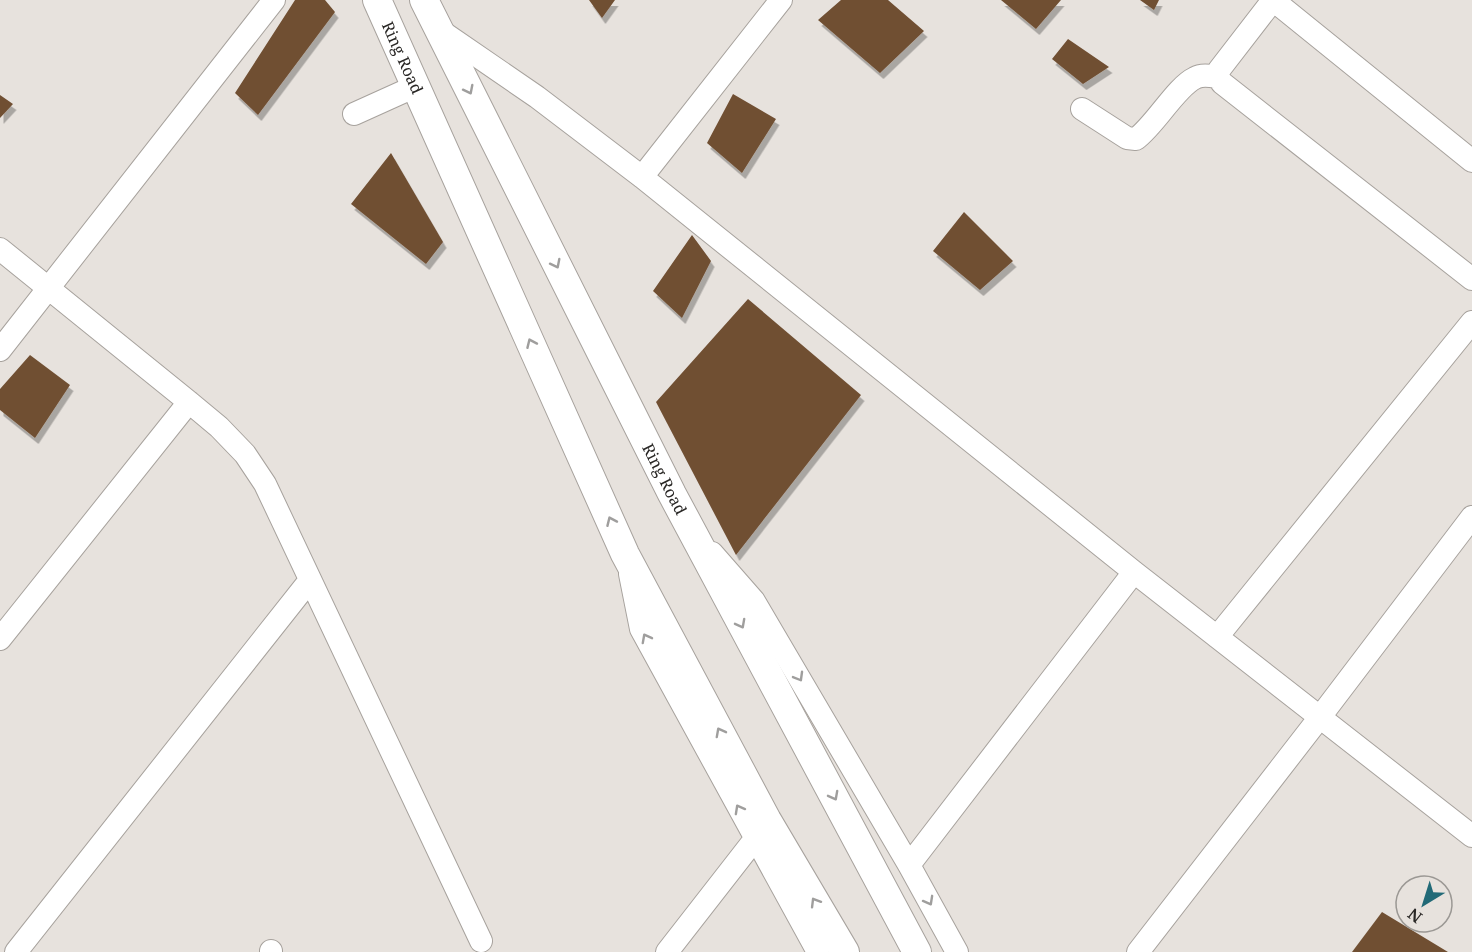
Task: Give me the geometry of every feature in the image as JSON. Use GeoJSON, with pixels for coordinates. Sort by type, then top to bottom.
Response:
{"type":"FeatureCollection","features":[{"type":"Feature","properties":{"kind":"street"},"geometry":{"type":"LineString","coordinates":[[0,350],[274,0]]}},
{"type":"Feature","properties":{"kind":"street","name":"Ring Road"},"geometry":{"type":"LineString","coordinates":[[377,0],[625,554],[768,820],[845,952]]}},
{"type":"Feature","properties":{"kind":"street","name":"Ring Road"},"geometry":{"type":"LineString","coordinates":[[424,0],[691,530],[917,952]]}},
{"type":"Feature","properties":{"kind":"street"},"geometry":{"type":"LineString","coordinates":[[642,177],[781,0]]}},
{"type":"Feature","properties":{"kind":"street"},"geometry":{"type":"LineString","coordinates":[[1472,160],[1273,0],[1219,70],[1218,77],[1222,83],[1472,279]]}},
{"type":"Feature","properties":{"kind":"street"},"geometry":{"type":"LineString","coordinates":[[438,29],[537,97],[642,177],[1134,572],[1472,836]]}},
{"type":"Feature","properties":{"kind":"street"},"geometry":{"type":"LineString","coordinates":[[1082,109],[1127,138],[1137,139],[1196,77],[1206,75],[1218,77]]}},
{"type":"Feature","properties":{"kind":"street"},"geometry":{"type":"LineString","coordinates":[[354,114],[416,86]]}},
{"type":"Feature","properties":{"kind":"street"},"geometry":{"type":"LineString","coordinates":[[0,249],[219,427],[245,454],[265,484],[481,941]]}},
{"type":"Feature","properties":{"kind":"street"},"geometry":{"type":"LineString","coordinates":[[1217,637],[1472,322]]}},
{"type":"Feature","properties":{"kind":"street"},"geometry":{"type":"LineString","coordinates":[[0,639],[189,402]]}},
{"type":"Feature","properties":{"kind":"street"},"geometry":{"type":"LineString","coordinates":[[1138,952],[1472,516]]}},
{"type":"Feature","properties":{"kind":"street"},"geometry":{"type":"LineString","coordinates":[[691,530],[754,601],[909,865],[957,952]]}},
{"type":"Feature","properties":{"kind":"street"},"geometry":{"type":"LineString","coordinates":[[625,554],[641,629],[818,952]]}},
{"type":"Feature","properties":{"kind":"street"},"geometry":{"type":"LineString","coordinates":[[909,865],[1134,572]]}},
{"type":"Feature","properties":{"kind":"street"},"geometry":{"type":"LineString","coordinates":[[16,952],[310,580]]}},
{"type":"Feature","properties":{"kind":"street"},"geometry":{"type":"LineString","coordinates":[[667,952],[755,839]]}},
{"type":"Feature","properties":{"kind":"street"},"geometry":{"type":"LineString","coordinates":[[0,949],[8,952]]}},
{"type":"Feature","properties":{"kind":"building"},"geometry":{"type":"Polygon","coordinates":[[[295,0],[325,0],[335,12],[258,115],[235,93],[295,0]]]}},
{"type":"Feature","properties":{"kind":"building"},"geometry":{"type":"Polygon","coordinates":[[[589,0],[615,0],[602,18],[589,0]]]}},
{"type":"Feature","properties":{"kind":"building"},"geometry":{"type":"Polygon","coordinates":[[[841,0],[888,0],[924,31],[880,73],[818,20],[841,0]]]}},
{"type":"Feature","properties":{"kind":"building"},"geometry":{"type":"Polygon","coordinates":[[[1001,0],[1061,0],[1036,29],[1001,0]]]}},
{"type":"Feature","properties":{"kind":"building"},"geometry":{"type":"Polygon","coordinates":[[[1140,0],[1159,0],[1154,10],[1140,0]]]}},
{"type":"Feature","properties":{"kind":"building"},"geometry":{"type":"Polygon","coordinates":[[[1068,39],[1109,67],[1083,84],[1052,59],[1068,39]]]}},
{"type":"Feature","properties":{"kind":"building"},"geometry":{"type":"Polygon","coordinates":[[[733,94],[776,119],[742,173],[707,143],[733,94]]]}},
{"type":"Feature","properties":{"kind":"building"},"geometry":{"type":"Polygon","coordinates":[[[0,95],[13,104],[0,118],[0,95]]]}},
{"type":"Feature","properties":{"kind":"building"},"geometry":{"type":"Polygon","coordinates":[[[391,153],[443,242],[426,264],[351,204],[391,153]]]}},
{"type":"Feature","properties":{"kind":"building"},"geometry":{"type":"Polygon","coordinates":[[[964,212],[1013,261],[980,290],[933,251],[964,212]]]}},
{"type":"Feature","properties":{"kind":"building"},"geometry":{"type":"Polygon","coordinates":[[[692,235],[711,261],[682,318],[653,291],[692,235]]]}},
{"type":"Feature","properties":{"kind":"building"},"geometry":{"type":"Polygon","coordinates":[[[748,299],[861,395],[736,555],[656,402],[748,299]]]}},
{"type":"Feature","properties":{"kind":"building"},"geometry":{"type":"Polygon","coordinates":[[[30,355],[70,385],[35,438],[0,410],[0,389],[30,355]]]}},
{"type":"Feature","properties":{"kind":"building"},"geometry":{"type":"Polygon","coordinates":[[[1382,912],[1394,919],[1394,934],[1418,934],[1448,952],[1352,952],[1382,912]]]}}]}
